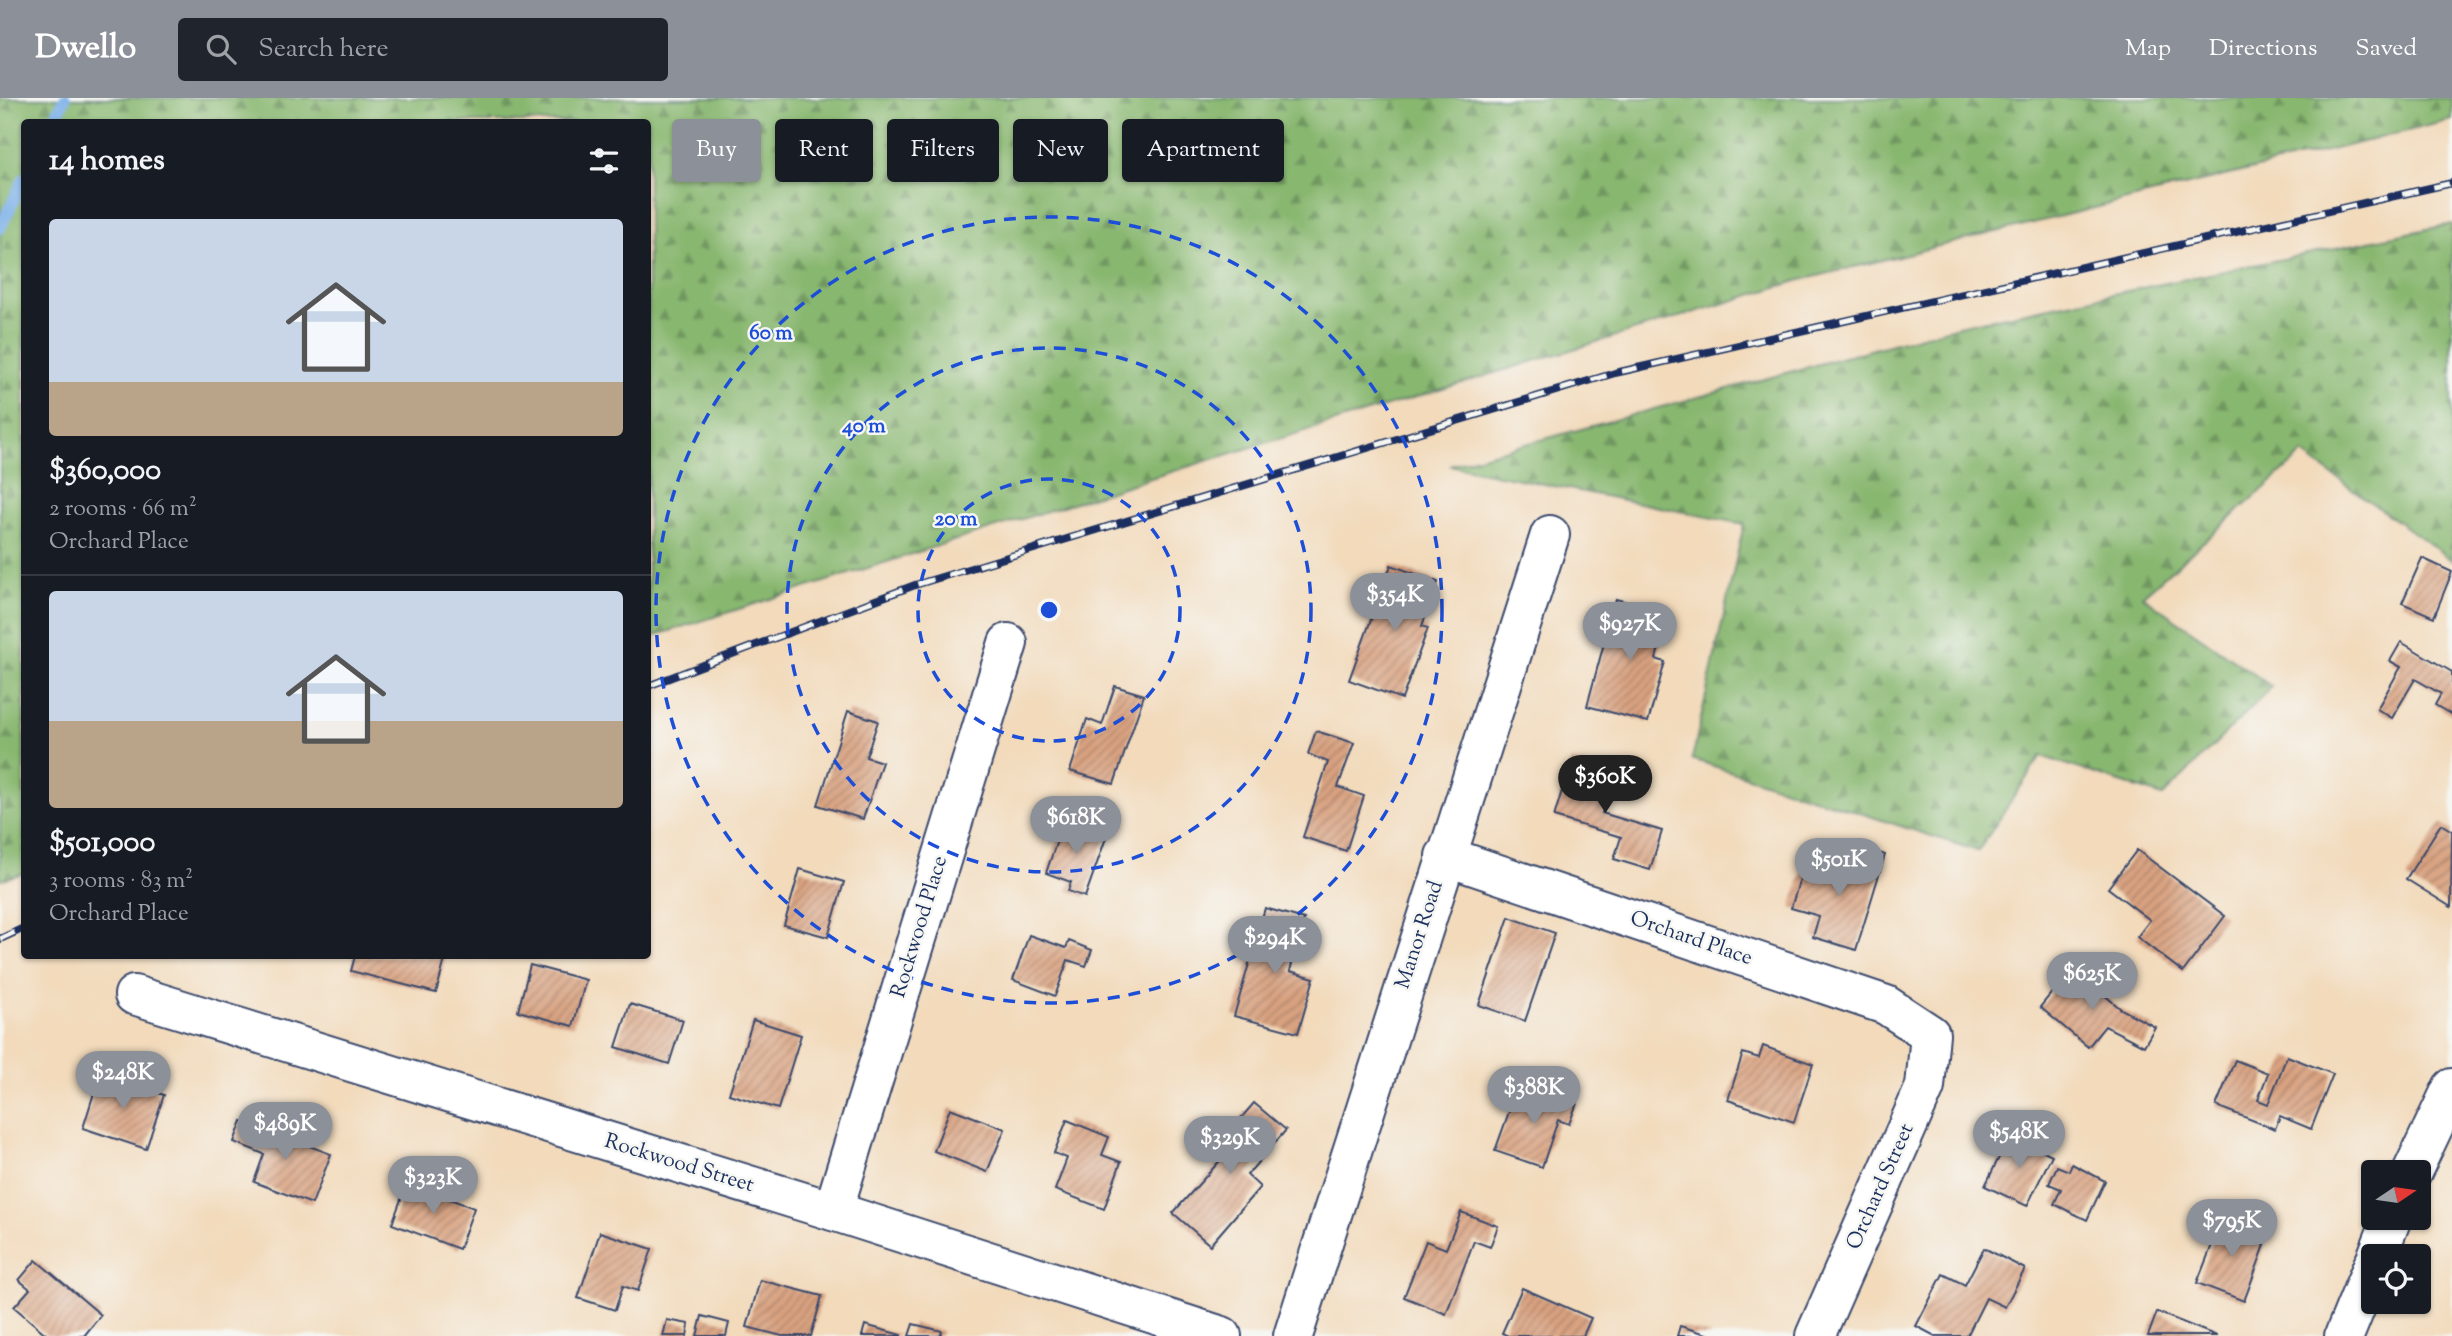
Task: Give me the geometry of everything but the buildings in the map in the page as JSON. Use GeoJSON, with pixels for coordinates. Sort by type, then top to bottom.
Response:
{"type":"FeatureCollection","features":[{"type":"Feature","properties":{"kind":"street","name":"Manor Road"},"geometry":{"type":"LineString","coordinates":[[1293,1336],[1550,535]]}},
{"type":"Feature","properties":{"kind":"street","name":"Rockwood Place"},"geometry":{"type":"LineString","coordinates":[[832,1211],[1008,643]]}},
{"type":"Feature","properties":{"kind":"street","name":"Orchard Place"},"geometry":{"type":"LineString","coordinates":[[1445,856],[1886,1004],[1930,1034]]}},
{"type":"Feature","properties":{"kind":"street","name":"Rockwood Street"},"geometry":{"type":"LineString","coordinates":[[134,995],[832,1211],[1222,1336]]}},
{"type":"Feature","properties":{"kind":"street","name":"Orchard Street"},"geometry":{"type":"LineString","coordinates":[[1815,1336],[1924,1087],[1930,1034]]}},
{"type":"Feature","properties":{"kind":"street"},"geometry":{"type":"LineString","coordinates":[[2418,1160],[2452,1088]]}},
{"type":"Feature","properties":{"kind":"street"},"geometry":{"type":"LineString","coordinates":[[2351,1334],[2361,1303]]}},
{"type":"Feature","properties":{"kind":"green space"},"geometry":{"type":"Polygon","coordinates":[[[0,98],[2452,98],[2452,120],[1797,281],[1154,477],[651,637],[651,119],[21,119],[21,874],[0,880],[0,98]]]}},
{"type":"Feature","properties":{"kind":"green space"},"geometry":{"type":"Polygon","coordinates":[[[2452,224],[2452,560],[2303,454],[2142,596],[2272,687],[2163,796],[2041,756],[1978,851],[1692,759],[1744,524],[1449,465],[1958,326],[2452,224]]]}},
{"type":"Feature","properties":{"kind":"waterway"},"geometry":{"type":"LineString","coordinates":[[54,119],[65,98]]}},
{"type":"Feature","properties":{"kind":"waterway"},"geometry":{"type":"LineString","coordinates":[[0,228],[21,185]]}},
{"type":"Feature","properties":{"kind":"railway"},"geometry":{"type":"LineString","coordinates":[[651,685],[915,585],[1615,373],[2452,183]]}},
{"type":"Feature","properties":{"kind":"railway"},"geometry":{"type":"LineString","coordinates":[[0,939],[21,929]]}}]}
